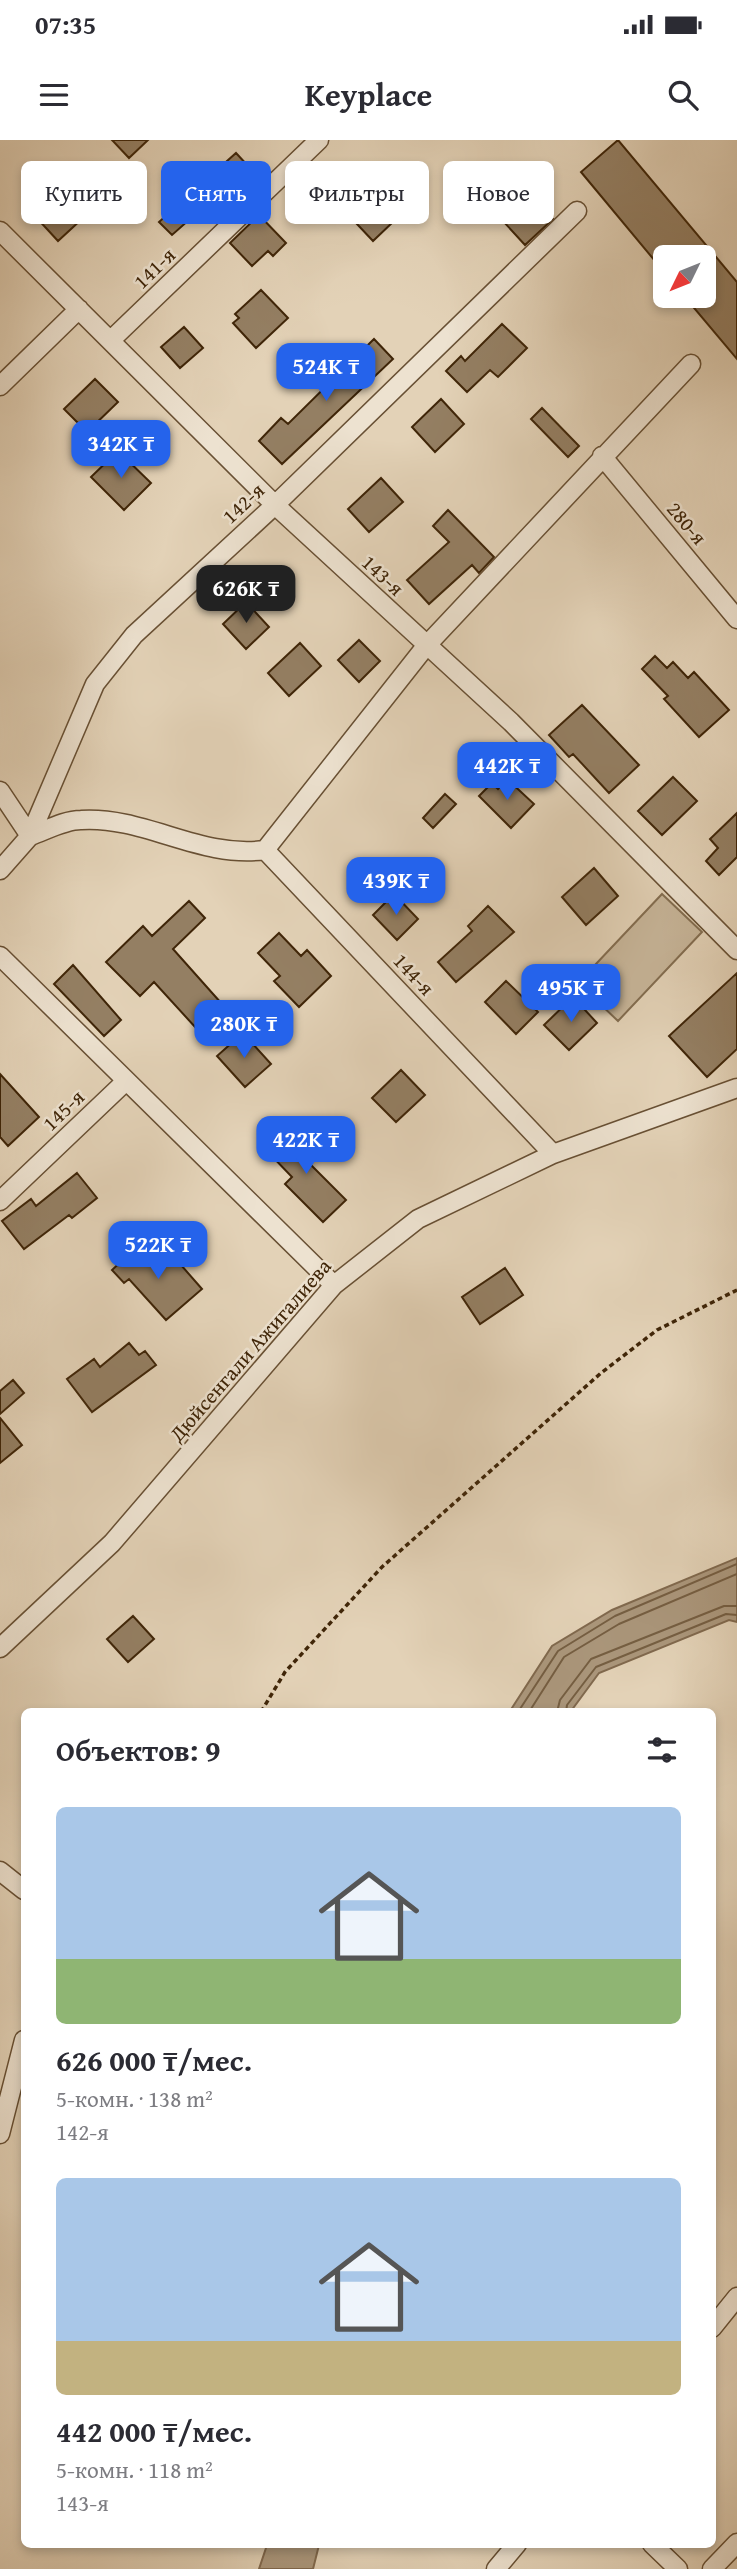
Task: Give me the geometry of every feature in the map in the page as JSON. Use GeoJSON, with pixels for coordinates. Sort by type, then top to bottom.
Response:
{"type":"FeatureCollection","features":[{"type":"Feature","properties":{"kind":"street","name":"141-я"},"geometry":{"type":"LineString","coordinates":[[111,340],[318,140]]}},
{"type":"Feature","properties":{"kind":"street","name":"142-я"},"geometry":{"type":"LineString","coordinates":[[0,870],[30,836],[94,684],[134,635],[275,505],[577,211]]}},
{"type":"Feature","properties":{"kind":"street","name":"143-я"},"geometry":{"type":"LineString","coordinates":[[0,231],[275,505],[511,722],[737,950]]}},
{"type":"Feature","properties":{"kind":"street"},"geometry":{"type":"LineString","coordinates":[[0,386],[79,309]]}},
{"type":"Feature","properties":{"kind":"street"},"geometry":{"type":"LineString","coordinates":[[0,791],[30,836],[78,820],[129,822],[212,849],[244,853],[265,850],[426,646],[691,364]]}},
{"type":"Feature","properties":{"kind":"street","name":"280-я"},"geometry":{"type":"LineString","coordinates":[[602,456],[737,619]]}},
{"type":"Feature","properties":{"kind":"street","name":"144-я"},"geometry":{"type":"LineString","coordinates":[[265,850],[553,1154]]}},
{"type":"Feature","properties":{"kind":"street"},"geometry":{"type":"LineString","coordinates":[[0,956],[334,1285]]}},
{"type":"Feature","properties":{"kind":"street","name":"145-я"},"geometry":{"type":"LineString","coordinates":[[0,1201],[127,1081]]}},
{"type":"Feature","properties":{"kind":"street","name":"Дюйсенгали Ажигалиева"},"geometry":{"type":"LineString","coordinates":[[0,1647],[26,1627],[112,1543],[334,1285],[418,1219],[553,1154],[737,1088]]}},
{"type":"Feature","properties":{"kind":"street"},"geometry":{"type":"LineString","coordinates":[[0,1871],[21,1888]]}},
{"type":"Feature","properties":{"kind":"street"},"geometry":{"type":"LineString","coordinates":[[0,2134],[21,2052]]}},
{"type":"Feature","properties":{"kind":"street"},"geometry":{"type":"LineString","coordinates":[[716,2323],[737,2297]]}},
{"type":"Feature","properties":{"kind":"street"},"geometry":{"type":"LineString","coordinates":[[712,2569],[737,2543]]}},
{"type":"Feature","properties":{"kind":"street"},"geometry":{"type":"LineString","coordinates":[[496,2569],[514,2548]]}},
{"type":"Feature","properties":{"kind":"street"},"geometry":{"type":"LineString","coordinates":[[656,2548],[678,2569]]}},
{"type":"Feature","properties":{"kind":"path"},"geometry":{"type":"LineString","coordinates":[[263,1708],[285,1672],[382,1567],[601,1373],[657,1330],[737,1290]]}},
{"type":"Feature","properties":{"kind":"shaded area"},"geometry":{"type":"Polygon","coordinates":[[[662,894],[702,932],[618,1021],[578,983],[662,894]]]}},
{"type":"Feature","properties":{"kind":"water"},"geometry":{"type":"Polygon","coordinates":[[[737,1558],[737,1622],[729,1620],[599,1673],[573,1708],[512,1708],[552,1646],[612,1610],[737,1558]]]}},
{"type":"Feature","properties":{"kind":"water"},"geometry":{"type":"Polygon","coordinates":[[[266,2548],[318,2548],[313,2569],[259,2569],[266,2548]]]}},
{"type":"Feature","properties":{"kind":"building"},"geometry":{"type":"Polygon","coordinates":[[[112,140],[148,140],[129,158],[112,140]]]}},
{"type":"Feature","properties":{"kind":"building"},"geometry":{"type":"Polygon","coordinates":[[[618,140],[706,245],[653,245],[653,259],[581,172],[618,140]]]}},
{"type":"Feature","properties":{"kind":"building"},"geometry":{"type":"Polygon","coordinates":[[[236,153],[243,161],[227,161],[236,153]]]}},
{"type":"Feature","properties":{"kind":"building"},"geometry":{"type":"Polygon","coordinates":[[[42,224],[76,224],[58,241],[42,224]]]}},
{"type":"Feature","properties":{"kind":"building"},"geometry":{"type":"Polygon","coordinates":[[[161,224],[184,224],[172,235],[161,224]]]}},
{"type":"Feature","properties":{"kind":"building"},"geometry":{"type":"Polygon","coordinates":[[[250,224],[268,224],[286,243],[273,256],[268,251],[252,266],[230,243],[250,224]]]}},
{"type":"Feature","properties":{"kind":"building"},"geometry":{"type":"Polygon","coordinates":[[[357,224],[391,224],[373,241],[357,224]]]}},
{"type":"Feature","properties":{"kind":"building"},"geometry":{"type":"Polygon","coordinates":[[[506,224],[548,224],[525,245],[506,224]]]}},
{"type":"Feature","properties":{"kind":"building"},"geometry":{"type":"Polygon","coordinates":[[[716,257],[737,282],[737,359],[694,308],[716,308],[716,257]]]}},
{"type":"Feature","properties":{"kind":"building"},"geometry":{"type":"Polygon","coordinates":[[[261,290],[288,318],[256,348],[233,323],[239,318],[235,314],[261,290]]]}},
{"type":"Feature","properties":{"kind":"building"},"geometry":{"type":"Polygon","coordinates":[[[502,324],[527,348],[498,377],[490,370],[467,392],[446,371],[461,356],[465,361],[502,324]]]}},
{"type":"Feature","properties":{"kind":"building"},"geometry":{"type":"Polygon","coordinates":[[[184,327],[203,348],[180,368],[161,347],[184,327]]]}},
{"type":"Feature","properties":{"kind":"building"},"geometry":{"type":"Polygon","coordinates":[[[374,339],[393,359],[282,464],[259,441],[281,418],[288,424],[374,339]]]}},
{"type":"Feature","properties":{"kind":"building"},"geometry":{"type":"Polygon","coordinates":[[[95,379],[118,402],[87,432],[64,409],[95,379]]]}},
{"type":"Feature","properties":{"kind":"building"},"geometry":{"type":"Polygon","coordinates":[[[441,399],[464,424],[435,452],[412,427],[441,399]]]}},
{"type":"Feature","properties":{"kind":"building"},"geometry":{"type":"Polygon","coordinates":[[[542,408],[579,446],[568,457],[531,419],[542,408]]]}},
{"type":"Feature","properties":{"kind":"building"},"geometry":{"type":"Polygon","coordinates":[[[118,451],[151,483],[124,510],[91,477],[118,451]]]}},
{"type":"Feature","properties":{"kind":"building"},"geometry":{"type":"Polygon","coordinates":[[[381,478],[403,502],[369,532],[348,509],[381,478]]]}},
{"type":"Feature","properties":{"kind":"building"},"geometry":{"type":"Polygon","coordinates":[[[448,510],[494,557],[479,573],[472,565],[429,604],[407,580],[449,542],[433,526],[448,510]]]}},
{"type":"Feature","properties":{"kind":"building"},"geometry":{"type":"Polygon","coordinates":[[[246,602],[269,627],[246,649],[223,624],[246,602]]]}},
{"type":"Feature","properties":{"kind":"building"},"geometry":{"type":"Polygon","coordinates":[[[359,640],[380,661],[359,682],[338,660],[359,640]]]}},
{"type":"Feature","properties":{"kind":"building"},"geometry":{"type":"Polygon","coordinates":[[[300,643],[321,666],[289,696],[268,673],[300,643]]]}},
{"type":"Feature","properties":{"kind":"building"},"geometry":{"type":"Polygon","coordinates":[[[655,656],[667,668],[673,662],[688,678],[694,672],[729,710],[699,737],[664,699],[668,696],[642,669],[655,656]]]}},
{"type":"Feature","properties":{"kind":"building"},"geometry":{"type":"Polygon","coordinates":[[[582,705],[639,765],[609,793],[573,754],[569,757],[549,735],[582,705]]]}},
{"type":"Feature","properties":{"kind":"building"},"geometry":{"type":"Polygon","coordinates":[[[673,777],[697,801],[662,835],[638,811],[673,777]]]}},
{"type":"Feature","properties":{"kind":"building"},"geometry":{"type":"Polygon","coordinates":[[[507,779],[534,804],[511,828],[479,796],[492,783],[498,789],[507,779]]]}},
{"type":"Feature","properties":{"kind":"building"},"geometry":{"type":"Polygon","coordinates":[[[445,794],[456,804],[433,828],[423,818],[445,794]]]}},
{"type":"Feature","properties":{"kind":"building"},"geometry":{"type":"Polygon","coordinates":[[[737,813],[737,857],[719,875],[706,861],[718,848],[710,839],[737,813]]]}},
{"type":"Feature","properties":{"kind":"building"},"geometry":{"type":"Polygon","coordinates":[[[594,868],[618,896],[586,925],[562,897],[594,868]]]}},
{"type":"Feature","properties":{"kind":"building"},"geometry":{"type":"Polygon","coordinates":[[[394,894],[418,919],[397,940],[373,915],[394,894]]]}},
{"type":"Feature","properties":{"kind":"building"},"geometry":{"type":"Polygon","coordinates":[[[189,901],[205,918],[173,949],[222,1004],[196,1028],[154,982],[140,996],[106,962],[143,926],[152,936],[189,901]]]}},
{"type":"Feature","properties":{"kind":"building"},"geometry":{"type":"Polygon","coordinates":[[[488,906],[514,932],[456,982],[438,962],[472,931],[468,926],[488,906]]]}},
{"type":"Feature","properties":{"kind":"building"},"geometry":{"type":"Polygon","coordinates":[[[279,933],[301,956],[307,950],[331,976],[299,1007],[274,981],[280,976],[258,953],[279,933]]]}},
{"type":"Feature","properties":{"kind":"building"},"geometry":{"type":"Polygon","coordinates":[[[73,965],[121,1020],[104,1036],[54,984],[73,965]]]}},
{"type":"Feature","properties":{"kind":"building"},"geometry":{"type":"Polygon","coordinates":[[[737,973],[737,1049],[707,1077],[669,1036],[737,973]]]}},
{"type":"Feature","properties":{"kind":"building"},"geometry":{"type":"Polygon","coordinates":[[[506,981],[538,1012],[516,1034],[485,1002],[506,981]]]}},
{"type":"Feature","properties":{"kind":"building"},"geometry":{"type":"Polygon","coordinates":[[[573,997],[597,1023],[569,1050],[544,1025],[573,997]]]}},
{"type":"Feature","properties":{"kind":"building"},"geometry":{"type":"Polygon","coordinates":[[[243,1033],[271,1064],[245,1087],[217,1056],[243,1033]]]}},
{"type":"Feature","properties":{"kind":"building"},"geometry":{"type":"Polygon","coordinates":[[[401,1070],[425,1095],[396,1122],[372,1098],[401,1070]]]}},
{"type":"Feature","properties":{"kind":"building"},"geometry":{"type":"Polygon","coordinates":[[[0,1074],[39,1117],[8,1146],[0,1137],[0,1074]]]}},
{"type":"Feature","properties":{"kind":"building"},"geometry":{"type":"Polygon","coordinates":[[[297,1125],[312,1141],[299,1153],[346,1200],[323,1222],[285,1184],[292,1177],[268,1152],[297,1125]]]}},
{"type":"Feature","properties":{"kind":"building"},"geometry":{"type":"Polygon","coordinates":[[[77,1173],[97,1198],[24,1249],[2,1221],[31,1199],[36,1206],[77,1173]]]}},
{"type":"Feature","properties":{"kind":"building"},"geometry":{"type":"Polygon","coordinates":[[[141,1243],[163,1267],[174,1257],[202,1289],[166,1320],[129,1279],[124,1283],[112,1270],[141,1243]]]}},
{"type":"Feature","properties":{"kind":"building"},"geometry":{"type":"Polygon","coordinates":[[[505,1268],[523,1295],[480,1324],[462,1297],[505,1268]]]}},
{"type":"Feature","properties":{"kind":"building"},"geometry":{"type":"Polygon","coordinates":[[[129,1343],[139,1355],[145,1351],[156,1365],[92,1412],[67,1379],[94,1359],[100,1367],[129,1343]]]}},
{"type":"Feature","properties":{"kind":"building"},"geometry":{"type":"Polygon","coordinates":[[[13,1380],[24,1393],[0,1414],[0,1391],[13,1380]]]}},
{"type":"Feature","properties":{"kind":"building"},"geometry":{"type":"Polygon","coordinates":[[[0,1418],[22,1445],[0,1463],[0,1418]]]}},
{"type":"Feature","properties":{"kind":"building"},"geometry":{"type":"Polygon","coordinates":[[[133,1616],[154,1639],[128,1662],[107,1639],[133,1616]]]}}]}
